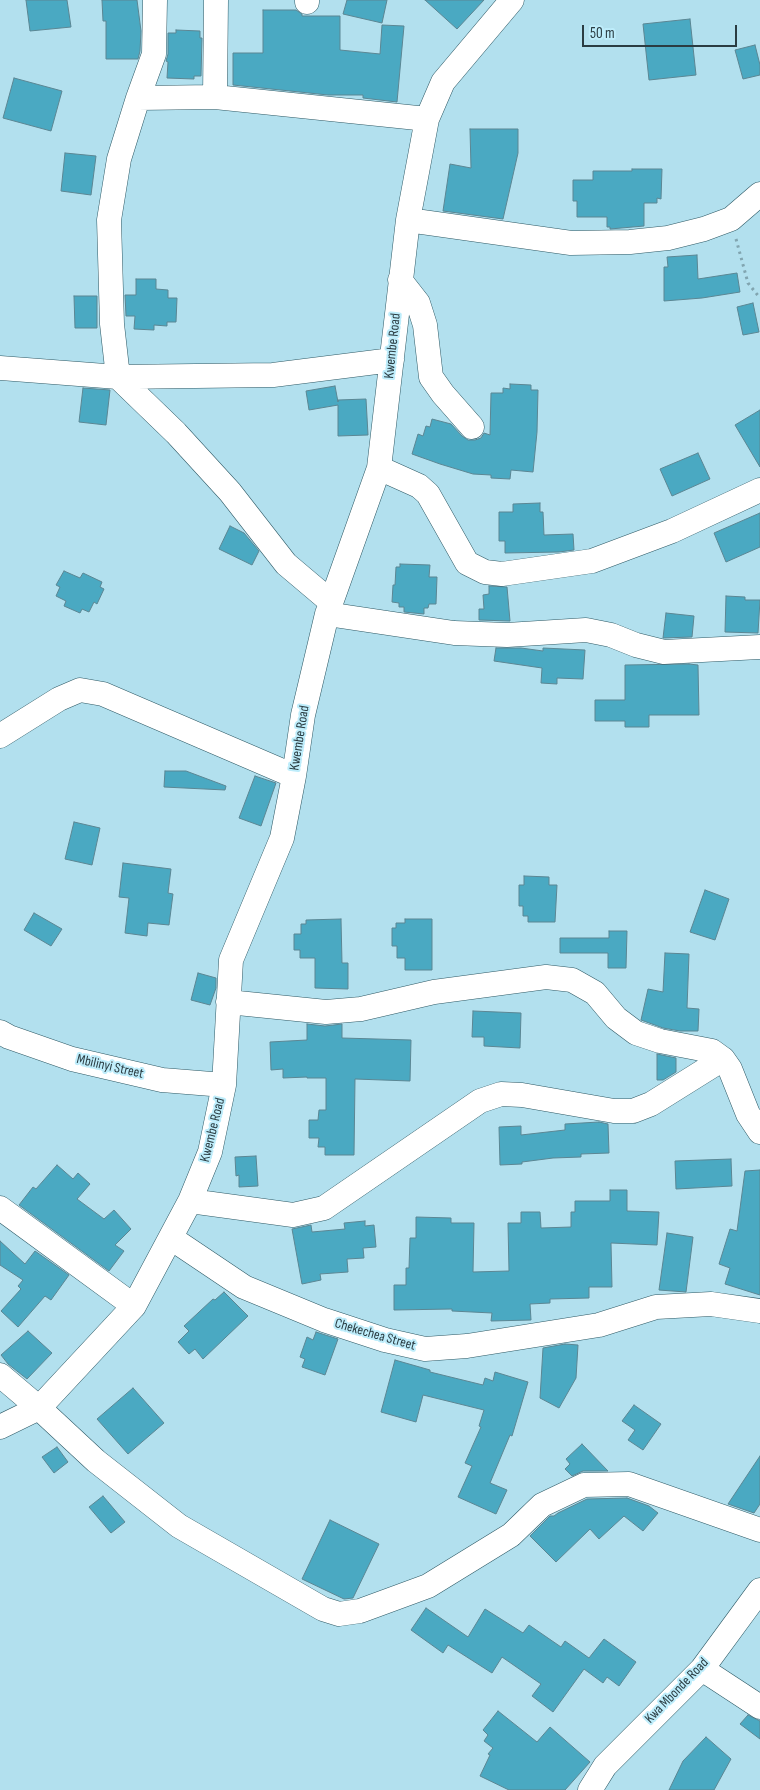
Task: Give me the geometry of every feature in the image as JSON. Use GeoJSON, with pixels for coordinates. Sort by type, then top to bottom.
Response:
{"type":"FeatureCollection","features":[{"type":"Feature","properties":{"kind":"street"},"geometry":{"type":"LineString","coordinates":[[155,0],[154,54],[119,159],[109,220],[112,324],[118,377],[176,433],[230,492],[286,564],[329,608],[454,632],[507,635],[586,630],[611,635],[636,645],[664,652],[760,647]]}},
{"type":"Feature","properties":{"kind":"street"},"geometry":{"type":"LineString","coordinates":[[215,97],[216,0]]}},
{"type":"Feature","properties":{"kind":"street","name":"Kwembe Road"},"geometry":{"type":"LineString","coordinates":[[0,1427],[39,1408],[134,1306],[190,1201],[210,1152],[224,1085],[231,960],[282,838],[303,715],[329,608],[379,468],[408,220],[426,119],[443,82],[512,0]]}},
{"type":"Feature","properties":{"kind":"street"},"geometry":{"type":"LineString","coordinates":[[138,98],[215,97],[426,119]]}},
{"type":"Feature","properties":{"kind":"street"},"geometry":{"type":"LineString","coordinates":[[408,220],[571,243],[630,242],[668,238],[704,229],[731,219],[760,194]]}},
{"type":"Feature","properties":{"kind":"street"},"geometry":{"type":"LineString","coordinates":[[400,280],[418,303],[425,325],[431,377],[443,394],[472,427]]}},
{"type":"Feature","properties":{"kind":"street"},"geometry":{"type":"LineString","coordinates":[[0,368],[118,377],[273,375],[392,360]]}},
{"type":"Feature","properties":{"kind":"street"},"geometry":{"type":"LineString","coordinates":[[379,468],[415,483],[428,494],[467,563],[485,572],[502,574],[592,561],[672,531],[760,490]]}},
{"type":"Feature","properties":{"kind":"street"},"geometry":{"type":"LineString","coordinates":[[0,736],[60,699],[80,690],[103,694],[294,776]]}},
{"type":"Feature","properties":{"kind":"street"},"geometry":{"type":"LineString","coordinates":[[228,1002],[326,1012],[362,1009],[443,990],[546,977],[572,980],[595,993],[616,1018],[636,1033],[660,1041],[712,1052],[723,1059],[730,1069],[748,1114],[760,1132]]}},
{"type":"Feature","properties":{"kind":"street","name":"Mbilinyi Street"},"geometry":{"type":"LineString","coordinates":[[0,1032],[72,1059],[162,1080],[224,1085]]}},
{"type":"Feature","properties":{"kind":"street"},"geometry":{"type":"LineString","coordinates":[[190,1201],[293,1215],[324,1208],[480,1101],[501,1094],[522,1095],[614,1111],[633,1111],[651,1104],[723,1059]]}},
{"type":"Feature","properties":{"kind":"street"},"geometry":{"type":"LineString","coordinates":[[0,1208],[134,1306]]}},
{"type":"Feature","properties":{"kind":"street","name":"Chekechea Street"},"geometry":{"type":"LineString","coordinates":[[171,1238],[244,1287],[332,1323],[385,1340],[426,1349],[467,1346],[599,1325],[656,1307],[711,1304],[760,1311]]}},
{"type":"Feature","properties":{"kind":"street"},"geometry":{"type":"LineString","coordinates":[[0,1375],[39,1408],[96,1462],[179,1526],[324,1609],[338,1614],[360,1611],[428,1586],[511,1535],[542,1505],[584,1485],[629,1484],[760,1530]]}},
{"type":"Feature","properties":{"kind":"street","name":"Kwa Mbonde Road"},"geometry":{"type":"LineString","coordinates":[[590,1790],[605,1766],[702,1669],[760,1590]]}},
{"type":"Feature","properties":{"kind":"street"},"geometry":{"type":"LineString","coordinates":[[702,1669],[760,1707]]}},
{"type":"Feature","properties":{"kind":"path"},"geometry":{"type":"LineString","coordinates":[[731,219],[748,284],[760,298]]}},
{"type":"Feature","properties":{"kind":"building"},"geometry":{"type":"Polygon","coordinates":[[[26,0],[67,0],[71,27],[30,31],[26,0]]]}},
{"type":"Feature","properties":{"kind":"building"},"geometry":{"type":"Polygon","coordinates":[[[102,0],[137,0],[141,31],[138,59],[106,59],[106,21],[103,21],[102,0]]]}},
{"type":"Feature","properties":{"kind":"building"},"geometry":{"type":"Polygon","coordinates":[[[347,0],[387,0],[382,23],[343,14],[347,0]]]}},
{"type":"Feature","properties":{"kind":"building"},"geometry":{"type":"Polygon","coordinates":[[[425,0],[484,0],[457,29],[425,0]]]}},
{"type":"Feature","properties":{"kind":"building"},"geometry":{"type":"Polygon","coordinates":[[[263,10],[296,10],[302,16],[340,16],[340,50],[380,54],[382,25],[404,26],[397,102],[363,98],[363,95],[328,95],[233,85],[233,53],[263,53],[263,10]]]}},
{"type":"Feature","properties":{"kind":"building"},"geometry":{"type":"Polygon","coordinates":[[[690,19],[696,75],[649,80],[643,24],[690,19]]]}},
{"type":"Feature","properties":{"kind":"building"},"geometry":{"type":"Polygon","coordinates":[[[176,30],[200,31],[200,38],[202,38],[201,76],[194,76],[194,79],[167,78],[168,33],[176,33],[176,30]]]}},
{"type":"Feature","properties":{"kind":"building"},"geometry":{"type":"Polygon","coordinates":[[[755,45],[760,65],[760,75],[743,79],[735,50],[755,45]]]}},
{"type":"Feature","properties":{"kind":"building"},"geometry":{"type":"Polygon","coordinates":[[[14,78],[62,91],[51,131],[3,118],[14,78]]]}},
{"type":"Feature","properties":{"kind":"building"},"geometry":{"type":"Polygon","coordinates":[[[470,129],[518,129],[518,153],[503,219],[443,211],[450,164],[471,168],[470,129]]]}},
{"type":"Feature","properties":{"kind":"building"},"geometry":{"type":"Polygon","coordinates":[[[65,153],[96,156],[91,195],[61,191],[65,153]]]}},
{"type":"Feature","properties":{"kind":"building"},"geometry":{"type":"Polygon","coordinates":[[[632,169],[662,169],[661,199],[657,198],[657,203],[644,203],[644,226],[610,229],[610,227],[607,227],[607,217],[577,217],[577,201],[573,201],[573,180],[593,180],[593,171],[632,171],[632,169]]]}},
{"type":"Feature","properties":{"kind":"building"},"geometry":{"type":"Polygon","coordinates":[[[697,255],[698,279],[737,273],[740,292],[664,301],[664,267],[668,267],[667,257],[697,255]]]}},
{"type":"Feature","properties":{"kind":"building"},"geometry":{"type":"Polygon","coordinates":[[[136,279],[156,279],[156,289],[168,290],[168,298],[177,298],[176,322],[167,322],[167,326],[154,325],[154,330],[134,329],[135,316],[126,316],[125,295],[136,295],[136,279]]]}},
{"type":"Feature","properties":{"kind":"building"},"geometry":{"type":"Polygon","coordinates":[[[74,296],[97,296],[97,328],[75,328],[74,296]]]}},
{"type":"Feature","properties":{"kind":"building"},"geometry":{"type":"Polygon","coordinates":[[[753,303],[759,332],[743,335],[737,307],[753,303]]]}},
{"type":"Feature","properties":{"kind":"building"},"geometry":{"type":"Polygon","coordinates":[[[510,384],[531,385],[531,390],[538,390],[537,432],[533,472],[511,470],[510,479],[491,478],[491,475],[473,474],[412,454],[418,434],[423,436],[426,426],[430,427],[432,419],[451,424],[468,440],[481,438],[484,433],[490,435],[491,393],[503,393],[503,388],[510,389],[510,384]]]}},
{"type":"Feature","properties":{"kind":"building"},"geometry":{"type":"Polygon","coordinates":[[[335,386],[338,402],[338,400],[366,399],[368,435],[338,436],[338,405],[309,410],[306,391],[335,386]]]}},
{"type":"Feature","properties":{"kind":"building"},"geometry":{"type":"Polygon","coordinates":[[[83,388],[110,390],[106,425],[79,422],[83,388]]]}},
{"type":"Feature","properties":{"kind":"building"},"geometry":{"type":"Polygon","coordinates":[[[760,410],[760,467],[735,425],[760,410]]]}},
{"type":"Feature","properties":{"kind":"building"},"geometry":{"type":"Polygon","coordinates":[[[698,453],[710,479],[672,496],[660,469],[698,453]]]}},
{"type":"Feature","properties":{"kind":"building"},"geometry":{"type":"Polygon","coordinates":[[[540,503],[540,512],[543,512],[544,535],[573,534],[574,550],[505,553],[505,541],[499,541],[499,512],[513,512],[513,504],[540,503]]]}},
{"type":"Feature","properties":{"kind":"building"},"geometry":{"type":"Polygon","coordinates":[[[760,513],[760,547],[726,562],[714,533],[760,513]]]}},
{"type":"Feature","properties":{"kind":"building"},"geometry":{"type":"Polygon","coordinates":[[[230,526],[244,533],[259,551],[252,565],[219,549],[230,526]]]}},
{"type":"Feature","properties":{"kind":"building"},"geometry":{"type":"Polygon","coordinates":[[[400,564],[430,565],[429,577],[437,577],[436,604],[429,604],[428,608],[424,608],[424,614],[404,612],[404,607],[399,607],[399,603],[392,602],[396,567],[400,567],[400,564]]]}},
{"type":"Feature","properties":{"kind":"building"},"geometry":{"type":"Polygon","coordinates":[[[64,571],[80,578],[83,573],[102,582],[100,587],[104,589],[97,604],[94,602],[89,612],[82,609],[80,613],[64,606],[66,601],[56,596],[60,587],[56,585],[64,571]]]}},
{"type":"Feature","properties":{"kind":"building"},"geometry":{"type":"Polygon","coordinates":[[[489,586],[507,587],[510,621],[479,620],[479,609],[484,609],[483,595],[489,594],[489,586]]]}},
{"type":"Feature","properties":{"kind":"building"},"geometry":{"type":"Polygon","coordinates":[[[726,596],[745,597],[745,600],[760,600],[758,633],[725,632],[726,596]]]}},
{"type":"Feature","properties":{"kind":"building"},"geometry":{"type":"Polygon","coordinates":[[[666,613],[694,616],[692,637],[663,638],[666,613]]]}},
{"type":"Feature","properties":{"kind":"building"},"geometry":{"type":"Polygon","coordinates":[[[496,648],[521,648],[543,651],[543,648],[585,650],[583,679],[557,678],[557,684],[541,683],[542,668],[494,661],[496,648]]]}},
{"type":"Feature","properties":{"kind":"building"},"geometry":{"type":"Polygon","coordinates":[[[625,665],[698,665],[699,715],[649,715],[649,727],[625,727],[625,721],[595,721],[595,700],[625,700],[625,665]]]}},
{"type":"Feature","properties":{"kind":"building"},"geometry":{"type":"Polygon","coordinates":[[[165,771],[186,771],[226,786],[225,790],[164,787],[165,771]]]}},
{"type":"Feature","properties":{"kind":"building"},"geometry":{"type":"Polygon","coordinates":[[[255,776],[276,783],[261,826],[239,818],[255,776]]]}},
{"type":"Feature","properties":{"kind":"building"},"geometry":{"type":"Polygon","coordinates":[[[74,822],[100,828],[92,865],[65,859],[74,822]]]}},
{"type":"Feature","properties":{"kind":"building"},"geometry":{"type":"Polygon","coordinates":[[[123,863],[171,869],[168,893],[173,894],[169,925],[148,923],[147,936],[125,933],[129,898],[119,897],[123,863]]]}},
{"type":"Feature","properties":{"kind":"building"},"geometry":{"type":"Polygon","coordinates":[[[524,876],[549,877],[549,885],[557,885],[555,922],[528,922],[528,916],[523,916],[523,906],[519,906],[519,885],[524,885],[524,876]]]}},
{"type":"Feature","properties":{"kind":"building"},"geometry":{"type":"Polygon","coordinates":[[[705,890],[729,899],[715,940],[690,932],[705,890]]]}},
{"type":"Feature","properties":{"kind":"building"},"geometry":{"type":"Polygon","coordinates":[[[34,913],[62,929],[51,946],[24,930],[34,913]]]}},
{"type":"Feature","properties":{"kind":"building"},"geometry":{"type":"Polygon","coordinates":[[[341,919],[342,963],[348,963],[348,989],[315,988],[315,958],[300,958],[300,950],[294,950],[294,934],[301,934],[301,924],[306,924],[306,920],[341,919]]]}},
{"type":"Feature","properties":{"kind":"building"},"geometry":{"type":"Polygon","coordinates":[[[405,919],[432,919],[432,970],[405,970],[405,958],[397,958],[397,946],[392,946],[392,928],[396,928],[396,923],[405,923],[405,919]]]}},
{"type":"Feature","properties":{"kind":"building"},"geometry":{"type":"Polygon","coordinates":[[[609,931],[627,931],[626,968],[608,968],[608,953],[560,953],[560,938],[609,938],[609,931]]]}},
{"type":"Feature","properties":{"kind":"building"},"geometry":{"type":"Polygon","coordinates":[[[665,953],[689,954],[687,1008],[699,1009],[698,1031],[680,1031],[663,1028],[641,1020],[648,989],[663,992],[665,953]]]}},
{"type":"Feature","properties":{"kind":"building"},"geometry":{"type":"Polygon","coordinates":[[[198,973],[216,978],[216,988],[210,1005],[191,1000],[198,973]]]}},
{"type":"Feature","properties":{"kind":"building"},"geometry":{"type":"Polygon","coordinates":[[[473,1011],[521,1013],[520,1048],[484,1046],[484,1037],[472,1037],[473,1011]]]}},
{"type":"Feature","properties":{"kind":"building"},"geometry":{"type":"Polygon","coordinates":[[[307,1024],[325,1026],[342,1024],[342,1038],[411,1040],[410,1081],[355,1079],[354,1155],[325,1155],[325,1147],[318,1147],[319,1138],[309,1138],[309,1120],[318,1120],[319,1110],[326,1110],[326,1078],[283,1078],[283,1069],[271,1070],[270,1042],[307,1040],[307,1024]]]}},
{"type":"Feature","properties":{"kind":"building"},"geometry":{"type":"Polygon","coordinates":[[[657,1054],[676,1058],[676,1072],[663,1080],[657,1080],[657,1054]]]}},
{"type":"Feature","properties":{"kind":"building"},"geometry":{"type":"Polygon","coordinates":[[[599,1122],[608,1124],[609,1153],[581,1154],[581,1157],[553,1158],[522,1162],[522,1164],[500,1165],[499,1127],[521,1126],[521,1135],[565,1130],[565,1124],[599,1122]]]}},
{"type":"Feature","properties":{"kind":"building"},"geometry":{"type":"Polygon","coordinates":[[[256,1156],[258,1186],[239,1187],[239,1175],[236,1176],[235,1157],[256,1156]]]}},
{"type":"Feature","properties":{"kind":"building"},"geometry":{"type":"Polygon","coordinates":[[[731,1159],[732,1186],[676,1189],[675,1161],[731,1159]]]}},
{"type":"Feature","properties":{"kind":"building"},"geometry":{"type":"Polygon","coordinates":[[[57,1165],[73,1179],[78,1173],[90,1184],[77,1199],[104,1219],[114,1210],[131,1229],[115,1245],[124,1251],[109,1271],[19,1205],[33,1187],[36,1189],[57,1165]]]}},
{"type":"Feature","properties":{"kind":"building"},"geometry":{"type":"Polygon","coordinates":[[[760,1170],[760,1295],[725,1284],[730,1268],[719,1264],[730,1229],[737,1231],[745,1171],[760,1170]]]}},
{"type":"Feature","properties":{"kind":"building"},"geometry":{"type":"Polygon","coordinates":[[[610,1190],[627,1190],[627,1211],[659,1212],[657,1245],[611,1243],[612,1287],[589,1287],[589,1298],[550,1299],[550,1303],[530,1304],[531,1320],[491,1321],[492,1313],[452,1311],[452,1309],[394,1310],[394,1285],[406,1285],[406,1268],[409,1268],[410,1238],[416,1238],[416,1217],[451,1218],[451,1223],[474,1223],[473,1272],[509,1271],[508,1223],[521,1223],[521,1212],[540,1212],[541,1228],[571,1227],[571,1212],[575,1212],[575,1201],[610,1201],[610,1190]]]}},
{"type":"Feature","properties":{"kind":"building"},"geometry":{"type":"Polygon","coordinates":[[[365,1221],[365,1226],[374,1225],[376,1247],[363,1248],[364,1258],[347,1259],[348,1272],[320,1274],[321,1280],[302,1284],[292,1229],[311,1225],[312,1232],[345,1229],[344,1223],[365,1221]]]}},
{"type":"Feature","properties":{"kind":"building"},"geometry":{"type":"Polygon","coordinates":[[[667,1233],[693,1237],[686,1292],[659,1290],[667,1233]]]}},
{"type":"Feature","properties":{"kind":"building"},"geometry":{"type":"Polygon","coordinates":[[[0,1241],[25,1264],[35,1251],[69,1275],[51,1300],[45,1296],[18,1327],[1,1311],[21,1289],[18,1286],[23,1280],[0,1265],[0,1241]]]}},
{"type":"Feature","properties":{"kind":"building"},"geometry":{"type":"Polygon","coordinates":[[[224,1292],[248,1316],[203,1359],[195,1349],[189,1354],[178,1342],[189,1331],[184,1326],[213,1299],[215,1300],[224,1292]]]}},
{"type":"Feature","properties":{"kind":"building"},"geometry":{"type":"Polygon","coordinates":[[[28,1331],[52,1353],[27,1379],[8,1364],[1,1355],[28,1331]]]}},
{"type":"Feature","properties":{"kind":"building"},"geometry":{"type":"Polygon","coordinates":[[[316,1332],[338,1339],[325,1375],[302,1367],[305,1359],[300,1357],[307,1337],[313,1340],[316,1332]]]}},
{"type":"Feature","properties":{"kind":"building"},"geometry":{"type":"Polygon","coordinates":[[[565,1344],[578,1345],[576,1378],[559,1408],[540,1398],[543,1348],[565,1344]]]}},
{"type":"Feature","properties":{"kind":"building"},"geometry":{"type":"Polygon","coordinates":[[[395,1360],[430,1370],[430,1372],[483,1385],[485,1378],[493,1381],[495,1372],[528,1382],[512,1436],[510,1435],[490,1483],[507,1490],[496,1514],[458,1497],[472,1466],[465,1463],[481,1427],[479,1426],[484,1410],[423,1395],[416,1422],[381,1412],[395,1360]]]}},
{"type":"Feature","properties":{"kind":"building"},"geometry":{"type":"Polygon","coordinates":[[[133,1388],[164,1423],[128,1454],[97,1419],[133,1388]]]}},
{"type":"Feature","properties":{"kind":"building"},"geometry":{"type":"Polygon","coordinates":[[[634,1405],[661,1424],[643,1450],[628,1440],[635,1430],[622,1421],[634,1405]]]}},
{"type":"Feature","properties":{"kind":"building"},"geometry":{"type":"Polygon","coordinates":[[[582,1444],[608,1471],[583,1471],[572,1476],[565,1469],[570,1464],[566,1459],[582,1444]]]}},
{"type":"Feature","properties":{"kind":"building"},"geometry":{"type":"Polygon","coordinates":[[[57,1447],[68,1462],[54,1473],[42,1457],[57,1447]]]}},
{"type":"Feature","properties":{"kind":"building"},"geometry":{"type":"Polygon","coordinates":[[[760,1456],[760,1504],[754,1513],[728,1504],[760,1456]]]}},
{"type":"Feature","properties":{"kind":"building"},"geometry":{"type":"Polygon","coordinates":[[[103,1496],[125,1522],[111,1533],[89,1507],[103,1496]]]}},
{"type":"Feature","properties":{"kind":"building"},"geometry":{"type":"Polygon","coordinates":[[[627,1498],[649,1506],[658,1513],[643,1531],[624,1516],[599,1539],[590,1529],[556,1562],[530,1536],[550,1516],[554,1516],[587,1499],[627,1498]]]}},
{"type":"Feature","properties":{"kind":"building"},"geometry":{"type":"Polygon","coordinates":[[[330,1520],[379,1544],[353,1598],[344,1599],[302,1579],[330,1520]]]}},
{"type":"Feature","properties":{"kind":"building"},"geometry":{"type":"Polygon","coordinates":[[[426,1608],[468,1637],[485,1609],[523,1633],[529,1625],[561,1647],[565,1641],[589,1658],[604,1639],[636,1662],[619,1686],[607,1677],[603,1683],[584,1669],[553,1712],[532,1696],[541,1684],[502,1657],[492,1673],[448,1645],[443,1653],[411,1630],[426,1608]]]}},
{"type":"Feature","properties":{"kind":"building"},"geometry":{"type":"Polygon","coordinates":[[[498,1711],[537,1742],[550,1727],[590,1762],[565,1790],[509,1790],[480,1776],[490,1755],[488,1754],[493,1748],[484,1741],[488,1735],[483,1730],[498,1711]]]}},
{"type":"Feature","properties":{"kind":"building"},"geometry":{"type":"Polygon","coordinates":[[[748,1715],[760,1721],[760,1739],[740,1724],[748,1715]]]}},
{"type":"Feature","properties":{"kind":"building"},"geometry":{"type":"Polygon","coordinates":[[[706,1737],[731,1759],[714,1790],[669,1790],[683,1761],[706,1737]]]}}]}
